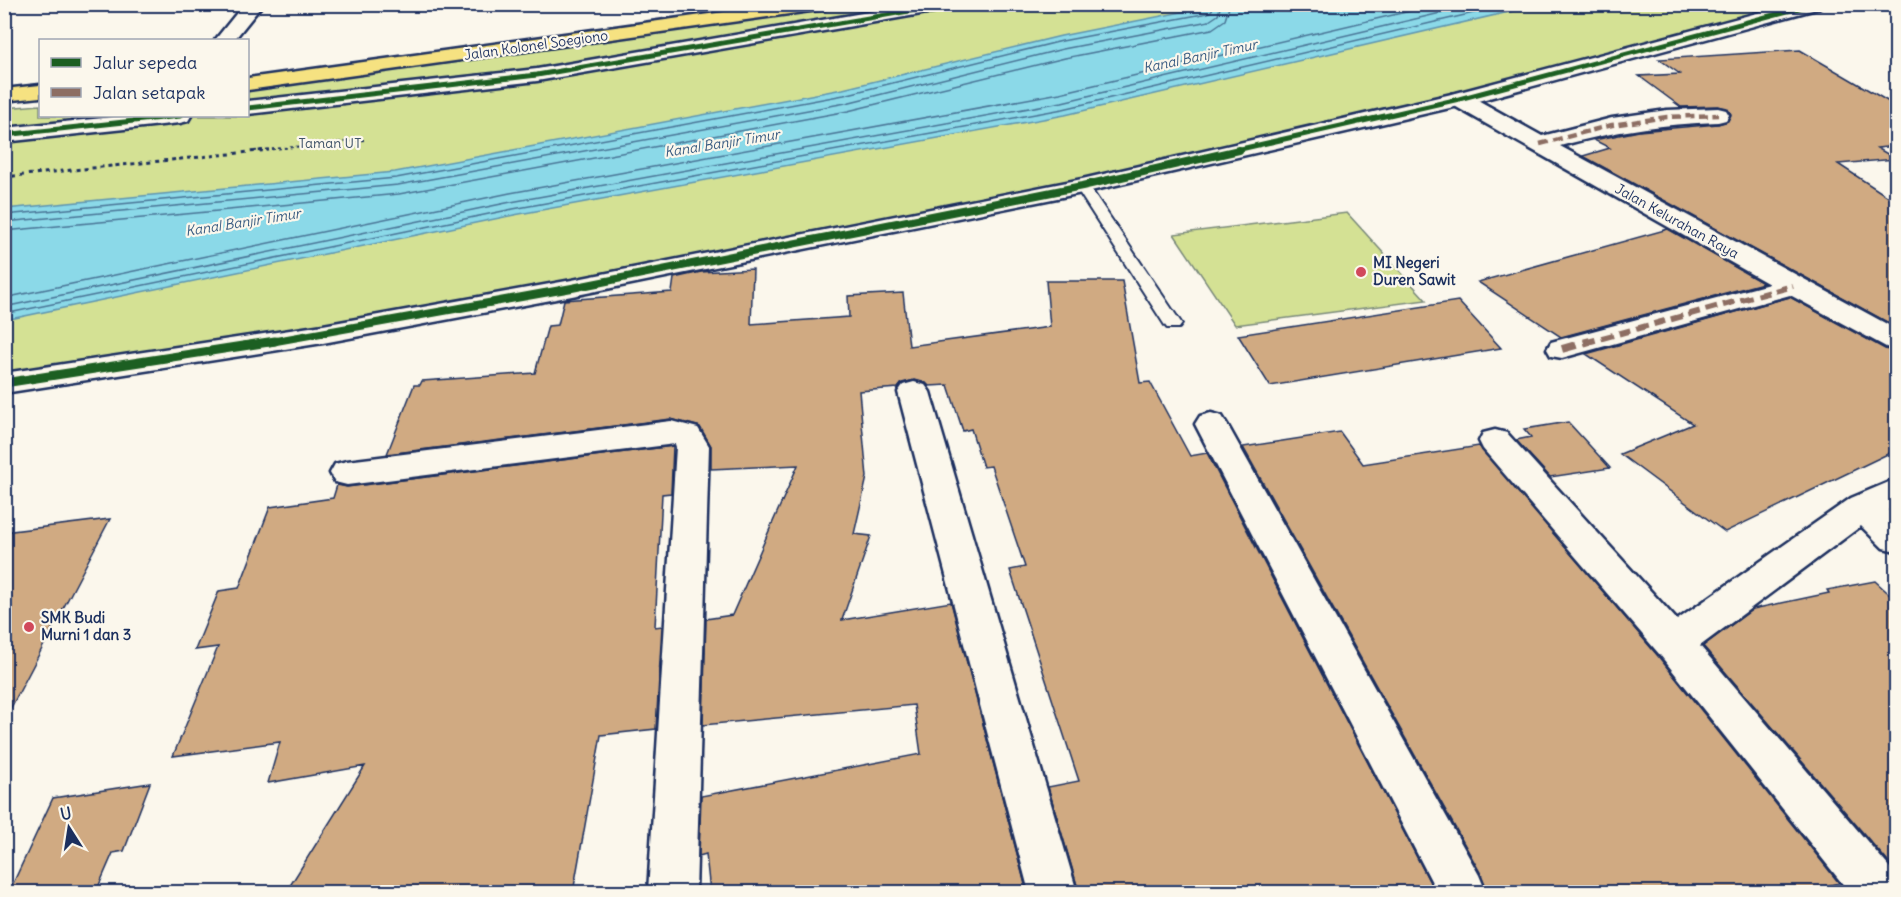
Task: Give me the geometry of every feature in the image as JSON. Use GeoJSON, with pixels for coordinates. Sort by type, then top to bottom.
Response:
{"type":"FeatureCollection","features":[{"type":"Feature","properties":{"kind":"main road","name":"Jalan Kolonel Soegiono"},"geometry":{"type":"LineString","coordinates":[[249,69],[422,47],[711,4]]}},
{"type":"Feature","properties":{"kind":"main road","name":"Jalan Kolonel Soegiono"},"geometry":{"type":"LineString","coordinates":[[249,84],[825,4]]}},
{"type":"Feature","properties":{"kind":"main road"},"geometry":{"type":"LineString","coordinates":[[4,95],[39,91]]}},
{"type":"Feature","properties":{"kind":"main road"},"geometry":{"type":"LineString","coordinates":[[4,108],[39,105]]}},
{"type":"Feature","properties":{"kind":"street"},"geometry":{"type":"LineString","coordinates":[[225,39],[254,4]]}},
{"type":"Feature","properties":{"kind":"street"},"geometry":{"type":"LineString","coordinates":[[249,108],[537,75],[950,4]]}},
{"type":"Feature","properties":{"kind":"street"},"geometry":{"type":"LineString","coordinates":[[4,383],[323,334],[560,291],[1082,186],[1459,99],[1814,4]]}},
{"type":"Feature","properties":{"kind":"street","name":"Jalan Kelurahan Raya"},"geometry":{"type":"LineString","coordinates":[[1459,99],[1896,341]]}},
{"type":"Feature","properties":{"kind":"street"},"geometry":{"type":"LineString","coordinates":[[1540,144],[1612,125],[1667,117],[1718,115]]}},
{"type":"Feature","properties":{"kind":"street"},"geometry":{"type":"LineString","coordinates":[[4,135],[171,117]]}},
{"type":"Feature","properties":{"kind":"street"},"geometry":{"type":"LineString","coordinates":[[1562,349],[1793,286]]}},
{"type":"Feature","properties":{"kind":"street"},"geometry":{"type":"LineString","coordinates":[[914,392],[1053,892]]}},
{"type":"Feature","properties":{"kind":"street"},"geometry":{"type":"LineString","coordinates":[[1211,424],[1462,892]]}},
{"type":"Feature","properties":{"kind":"street"},"geometry":{"type":"LineString","coordinates":[[347,473],[671,432],[686,436],[693,446],[672,892]]}},
{"type":"Feature","properties":{"kind":"street"},"geometry":{"type":"LineString","coordinates":[[1495,441],[1674,643],[1879,892]]}},
{"type":"Feature","properties":{"kind":"street"},"geometry":{"type":"LineString","coordinates":[[1674,643],[1863,507],[1896,491]]}},
{"type":"Feature","properties":{"kind":"street"},"geometry":{"type":"LineString","coordinates":[[1863,507],[1896,538]]}},
{"type":"Feature","properties":{"kind":"lane"},"geometry":{"type":"LineString","coordinates":[[1082,186],[1173,324]]}},
{"type":"Feature","properties":{"kind":"path"},"geometry":{"type":"LineString","coordinates":[[4,177],[364,140]]}},
{"type":"Feature","properties":{"kind":"green space","name":"Taman UT"},"geometry":{"type":"Polygon","coordinates":[[[825,4],[1814,5],[1459,99],[572,288],[5,377],[5,108],[39,105],[39,117],[249,117],[249,84],[825,4]]]}},
{"type":"Feature","properties":{"kind":"green space"},"geometry":{"type":"Polygon","coordinates":[[[1347,213],[1426,300],[1235,325],[1174,234],[1347,213]]]}},
{"type":"Feature","properties":{"kind":"water","name":"Kanal Banjir Timur"},"geometry":{"type":"Polygon","coordinates":[[[1222,4],[1539,5],[1065,115],[514,215],[5,320],[5,209],[395,172],[843,89],[1061,36],[1222,4]]]}},
{"type":"Feature","properties":{"kind":"building"},"geometry":{"type":"Polygon","coordinates":[[[1800,50],[1896,106],[1896,146],[1877,148],[1896,159],[1838,164],[1896,202],[1896,327],[1583,156],[1610,148],[1594,140],[1639,131],[1718,124],[1728,121],[1731,114],[1727,108],[1718,106],[1681,107],[1639,76],[1680,74],[1659,59],[1800,50]]]}},
{"type":"Feature","properties":{"kind":"building"},"geometry":{"type":"Polygon","coordinates":[[[1668,229],[1763,283],[1561,337],[1478,282],[1668,229]]]}},
{"type":"Feature","properties":{"kind":"building"},"geometry":{"type":"Polygon","coordinates":[[[753,269],[751,324],[849,317],[848,296],[903,293],[909,346],[1050,327],[1046,281],[1122,281],[1140,383],[1150,382],[1190,456],[1207,453],[1435,892],[1079,892],[1048,787],[1079,781],[1010,570],[1025,567],[991,466],[983,467],[971,429],[963,431],[948,385],[929,386],[915,380],[902,383],[898,388],[859,391],[867,477],[854,534],[871,536],[842,620],[951,602],[1027,892],[710,892],[706,854],[699,856],[701,796],[921,754],[914,705],[703,725],[706,619],[732,615],[798,465],[711,469],[711,446],[700,427],[671,419],[387,454],[414,385],[420,385],[422,381],[535,373],[548,326],[558,325],[564,300],[672,292],[674,278],[701,272],[753,269]]]}},
{"type":"Feature","properties":{"kind":"building"},"geometry":{"type":"Polygon","coordinates":[[[1790,297],[1885,349],[1896,352],[1896,450],[1725,532],[1620,454],[1693,424],[1586,354],[1790,297]]]}},
{"type":"Feature","properties":{"kind":"building"},"geometry":{"type":"Polygon","coordinates":[[[1458,301],[1501,348],[1270,386],[1238,335],[1458,301]]]}},
{"type":"Feature","properties":{"kind":"building"},"geometry":{"type":"Polygon","coordinates":[[[1568,422],[1610,468],[1550,477],[1516,440],[1531,437],[1524,429],[1568,422]]]}},
{"type":"Feature","properties":{"kind":"building"},"geometry":{"type":"Polygon","coordinates":[[[1340,432],[1363,464],[1479,446],[1658,656],[1839,883],[1800,892],[1488,892],[1481,874],[1243,447],[1340,432]]]}},
{"type":"Feature","properties":{"kind":"building"},"geometry":{"type":"Polygon","coordinates":[[[673,446],[671,493],[662,494],[655,627],[662,626],[656,729],[601,735],[574,887],[503,892],[286,892],[365,766],[268,783],[280,742],[173,756],[218,647],[195,650],[219,591],[239,588],[270,507],[333,498],[337,485],[347,487],[673,446]]]}},
{"type":"Feature","properties":{"kind":"building","name":"SMK Budi Murni 1 dan 3"},"geometry":{"type":"Polygon","coordinates":[[[110,519],[4,721],[4,532],[110,519]]]}},
{"type":"Feature","properties":{"kind":"building"},"geometry":{"type":"Polygon","coordinates":[[[1875,581],[1896,600],[1896,869],[1703,646],[1753,609],[1829,593],[1827,590],[1875,581]]]}},
{"type":"Feature","properties":{"kind":"building"},"geometry":{"type":"Polygon","coordinates":[[[150,783],[124,851],[113,853],[96,892],[9,892],[53,798],[150,783]]]}},
{"type":"Feature","properties":{"kind":"marked path"},"geometry":{"type":"LineString","coordinates":[[1540,144],[1612,125],[1667,117],[1718,115]]}},
{"type":"Feature","properties":{"kind":"marked path"},"geometry":{"type":"LineString","coordinates":[[1562,349],[1793,286]]}},
{"type":"Feature","properties":{"kind":"cycle path"},"geometry":{"type":"LineString","coordinates":[[249,108],[537,75],[950,4]]}},
{"type":"Feature","properties":{"kind":"cycle path"},"geometry":{"type":"LineString","coordinates":[[4,383],[323,334],[572,288],[1082,186],[1459,99],[1814,4]]}},
{"type":"Feature","properties":{"kind":"cycle path"},"geometry":{"type":"LineString","coordinates":[[4,135],[171,117]]}},
{"type":"Feature","properties":{"kind":"place","name":"MI Negeri Duren Sawit"},"geometry":{"type":"Point","coordinates":[1361,272]}},
{"type":"Feature","properties":{"kind":"place","name":"SMK Budi Murni 1 dan 3"},"geometry":{"type":"Point","coordinates":[29,627]}}]}
